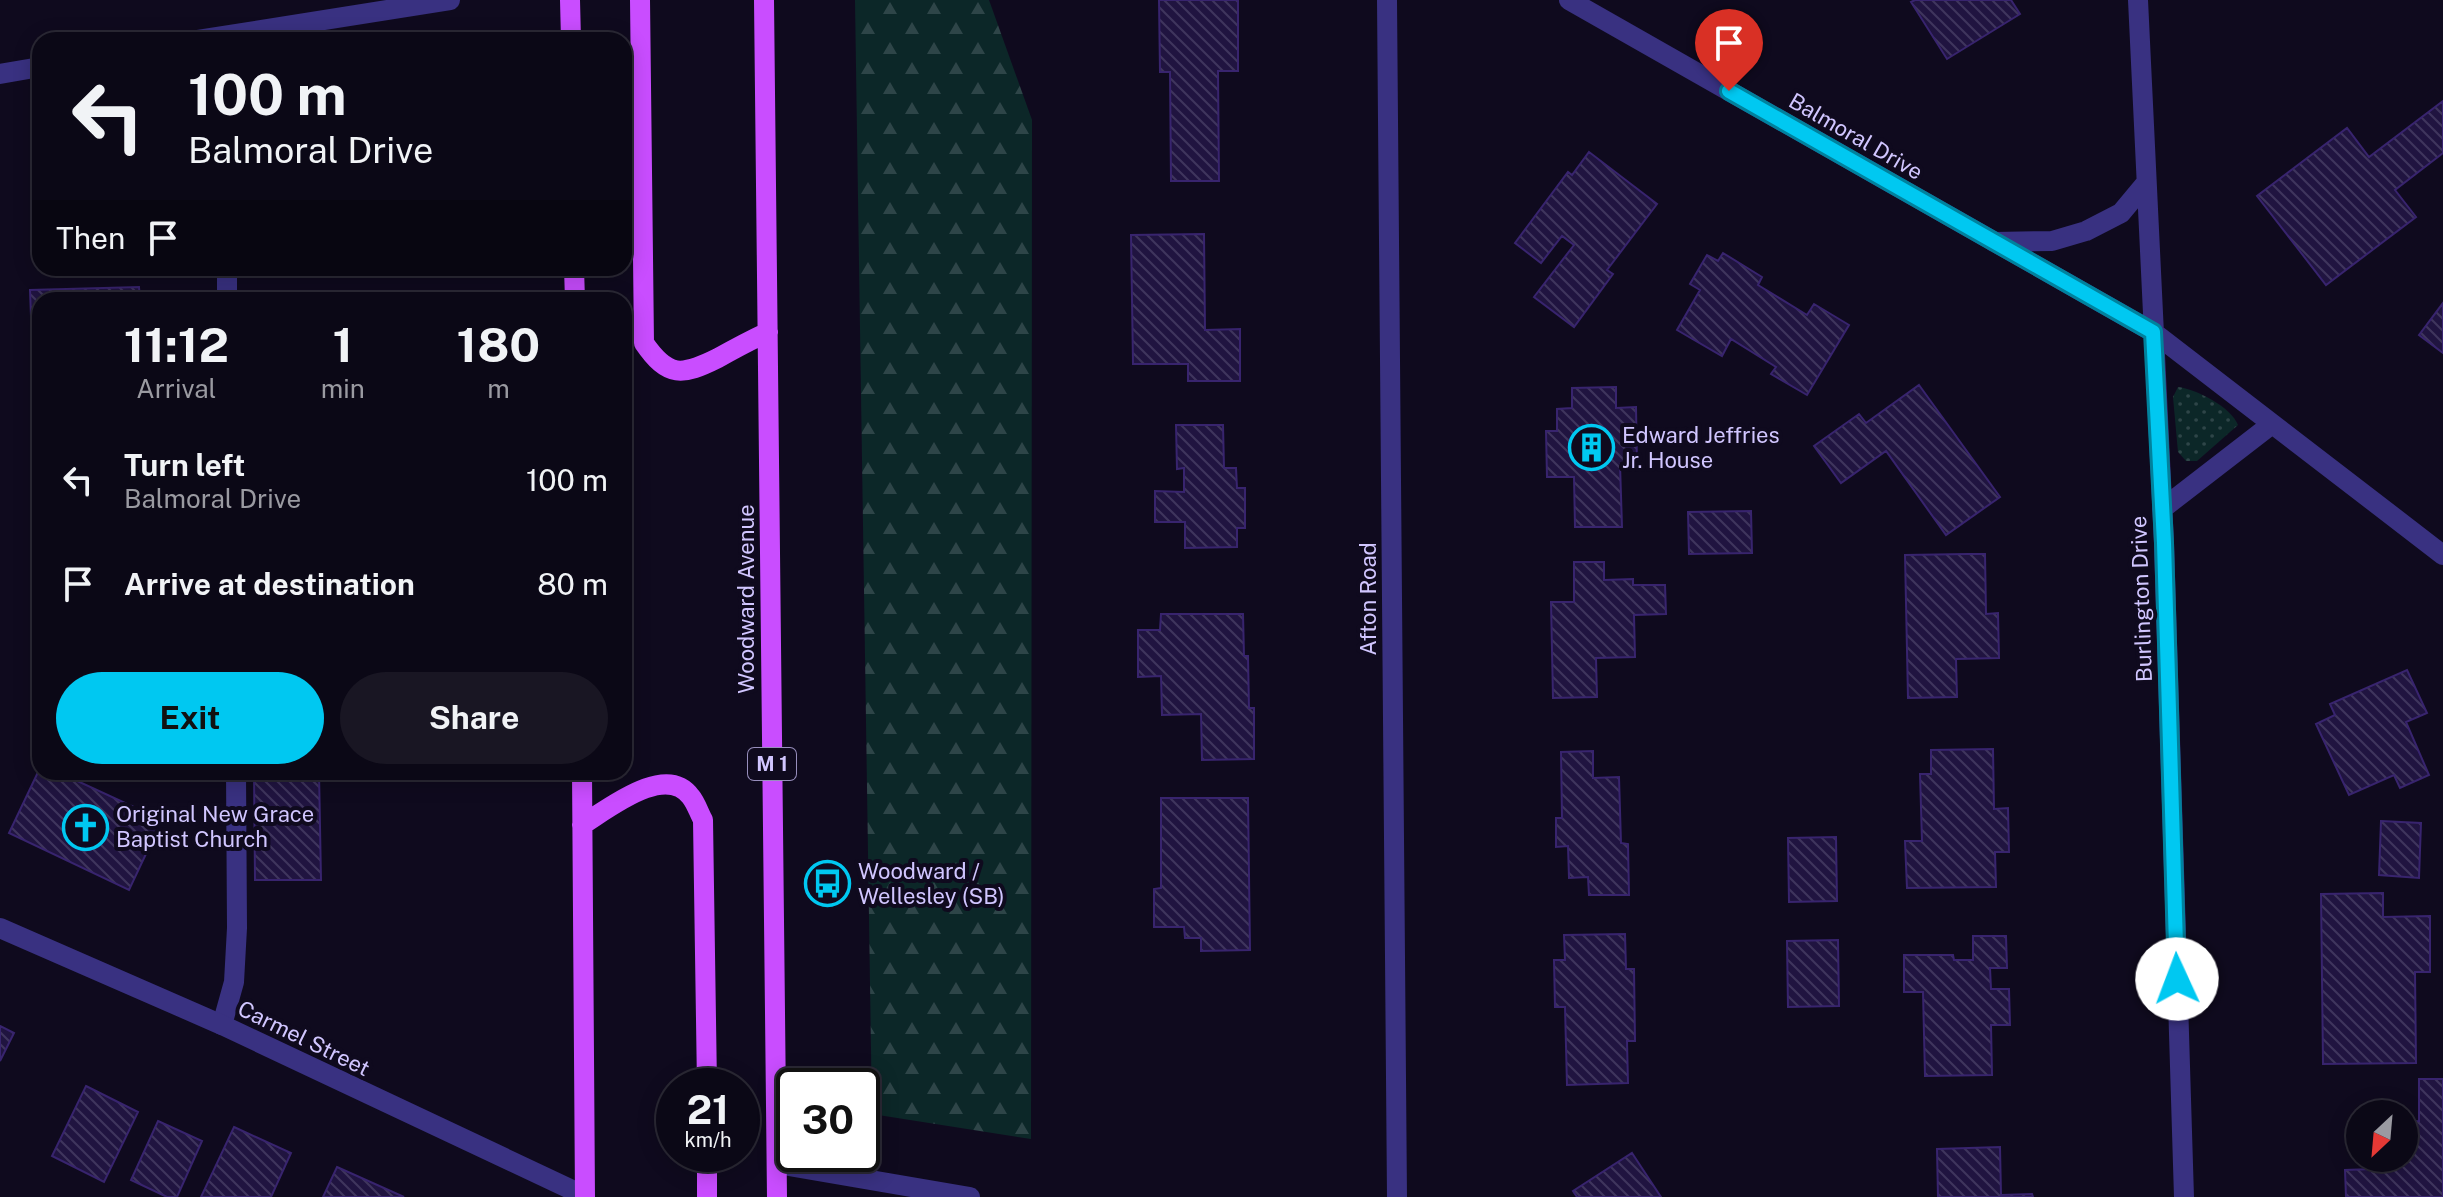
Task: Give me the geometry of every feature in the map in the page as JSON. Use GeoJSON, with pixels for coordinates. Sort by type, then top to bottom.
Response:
{"type":"FeatureCollection","features":[{"type":"Feature","properties":{"kind":"main road"},"geometry":{"type":"LineString","coordinates":[[570,0],[571,32]]}},
{"type":"Feature","properties":{"kind":"main road"},"geometry":{"type":"LineString","coordinates":[[640,0],[644,343],[656,360],[674,371],[695,370],[768,332]]}},
{"type":"Feature","properties":{"kind":"main road","name":"Woodward Avenue"},"geometry":{"type":"LineString","coordinates":[[764,0],[776,1072]]}},
{"type":"Feature","properties":{"kind":"main road"},"geometry":{"type":"LineString","coordinates":[[582,780],[584,1197]]}},
{"type":"Feature","properties":{"kind":"main road"},"geometry":{"type":"LineString","coordinates":[[582,825],[655,784],[673,785],[690,795],[703,820],[707,1068]]}},
{"type":"Feature","properties":{"kind":"main road"},"geometry":{"type":"LineString","coordinates":[[707,1172],[707,1197]]}},
{"type":"Feature","properties":{"kind":"main road","name":"Woodward Avenue"},"geometry":{"type":"LineString","coordinates":[[777,1172],[777,1197]]}},
{"type":"Feature","properties":{"kind":"street"},"geometry":{"type":"LineString","coordinates":[[262,32],[450,0]]}},
{"type":"Feature","properties":{"kind":"street","name":"Afton Road"},"geometry":{"type":"LineString","coordinates":[[1387,0],[1397,1197]]}},
{"type":"Feature","properties":{"kind":"street","name":"Balmoral Drive"},"geometry":{"type":"LineString","coordinates":[[1569,0],[2153,332],[2443,555]]}},
{"type":"Feature","properties":{"kind":"street","name":"Burlington Drive"},"geometry":{"type":"LineString","coordinates":[[2138,0],[2162,509],[2184,1197]]}},
{"type":"Feature","properties":{"kind":"street"},"geometry":{"type":"LineString","coordinates":[[0,74],[32,68]]}},
{"type":"Feature","properties":{"kind":"street"},"geometry":{"type":"LineString","coordinates":[[1994,242],[2052,241],[2086,231],[2121,213],[2146,183]]}},
{"type":"Feature","properties":{"kind":"street"},"geometry":{"type":"LineString","coordinates":[[2162,509],[2272,424]]}},
{"type":"Feature","properties":{"kind":"street"},"geometry":{"type":"LineString","coordinates":[[222,1025],[234,982],[237,928],[236,780]]}},
{"type":"Feature","properties":{"kind":"street","name":"Carmel Street"},"geometry":{"type":"LineString","coordinates":[[0,928],[222,1025],[584,1197]]}},
{"type":"Feature","properties":{"kind":"street"},"geometry":{"type":"LineString","coordinates":[[824,1172],[970,1197]]}},
{"type":"Feature","properties":{"kind":"green space"},"geometry":{"type":"Polygon","coordinates":[[[855,0],[989,0],[1032,120],[1031,1139],[880,1115],[880,1068],[871,1068],[855,0]]]}},
{"type":"Feature","properties":{"kind":"green space"},"geometry":{"type":"Polygon","coordinates":[[[2178,387],[2212,400],[2228,412],[2238,425],[2197,461],[2186,461],[2178,452],[2173,397],[2178,387]]]}},
{"type":"Feature","properties":{"kind":"building"},"geometry":{"type":"Polygon","coordinates":[[[1159,0],[1238,0],[1238,71],[1218,71],[1219,181],[1171,181],[1170,72],[1160,72],[1159,0]]]}},
{"type":"Feature","properties":{"kind":"building"},"geometry":{"type":"Polygon","coordinates":[[[2011,0],[2020,14],[1947,59],[1911,2],[2011,0]]]}},
{"type":"Feature","properties":{"kind":"building"},"geometry":{"type":"Polygon","coordinates":[[[2443,101],[2443,153],[2395,190],[2416,217],[2326,285],[2257,196],[2347,128],[2369,157],[2443,101]]]}},
{"type":"Feature","properties":{"kind":"building"},"geometry":{"type":"Polygon","coordinates":[[[1589,152],[1657,204],[1607,270],[1613,274],[1574,327],[1534,297],[1574,245],[1562,236],[1541,263],[1515,243],[1568,172],[1572,175],[1589,152]]]}},
{"type":"Feature","properties":{"kind":"building"},"geometry":{"type":"Polygon","coordinates":[[[1204,234],[1205,330],[1240,329],[1240,381],[1188,381],[1188,364],[1133,364],[1131,235],[1204,234]]]}},
{"type":"Feature","properties":{"kind":"building"},"geometry":{"type":"Polygon","coordinates":[[[1723,253],[1762,277],[1758,285],[1807,315],[1814,304],[1849,325],[1807,395],[1771,374],[1776,367],[1731,339],[1722,356],[1677,330],[1700,290],[1690,284],[1707,255],[1718,261],[1723,253]]]}},
{"type":"Feature","properties":{"kind":"building"},"geometry":{"type":"Polygon","coordinates":[[[139,287],[139,292],[32,292],[32,343],[30,290],[139,287]]]}},
{"type":"Feature","properties":{"kind":"building"},"geometry":{"type":"Polygon","coordinates":[[[2443,303],[2443,353],[2419,335],[2443,303]]]}},
{"type":"Feature","properties":{"kind":"building"},"geometry":{"type":"Polygon","coordinates":[[[1919,385],[2000,497],[1946,535],[1886,451],[1841,483],[1814,446],[1859,414],[1866,423],[1919,385]]]}},
{"type":"Feature","properties":{"kind":"building","name":"Edward Jeffries Jr. House"},"geometry":{"type":"Polygon","coordinates":[[[1616,387],[1616,408],[1636,407],[1637,465],[1620,464],[1622,527],[1575,527],[1574,477],[1547,477],[1546,431],[1557,431],[1557,409],[1572,408],[1572,388],[1616,387]]]}},
{"type":"Feature","properties":{"kind":"building"},"geometry":{"type":"Polygon","coordinates":[[[1176,425],[1223,425],[1224,468],[1236,468],[1237,488],[1245,488],[1245,528],[1237,528],[1237,547],[1185,548],[1185,522],[1155,522],[1155,491],[1184,492],[1184,468],[1177,469],[1176,425]]]}},
{"type":"Feature","properties":{"kind":"building"},"geometry":{"type":"Polygon","coordinates":[[[1751,511],[1752,553],[1689,554],[1688,512],[1751,511]]]}},
{"type":"Feature","properties":{"kind":"building"},"geometry":{"type":"Polygon","coordinates":[[[1985,554],[1986,614],[1998,613],[1999,658],[1956,659],[1957,697],[1908,698],[1905,555],[1985,554]]]}},
{"type":"Feature","properties":{"kind":"building"},"geometry":{"type":"Polygon","coordinates":[[[1574,562],[1604,562],[1604,580],[1633,579],[1633,585],[1665,585],[1666,614],[1634,615],[1635,657],[1596,658],[1597,697],[1553,698],[1551,602],[1574,602],[1574,562]]]}},
{"type":"Feature","properties":{"kind":"building"},"geometry":{"type":"Polygon","coordinates":[[[1161,614],[1243,614],[1249,708],[1254,708],[1254,759],[1202,760],[1201,714],[1162,715],[1161,676],[1138,677],[1138,630],[1160,630],[1161,614]]]}},
{"type":"Feature","properties":{"kind":"building"},"geometry":{"type":"Polygon","coordinates":[[[2407,670],[2427,713],[2406,722],[2429,775],[2400,788],[2394,775],[2349,795],[2316,724],[2335,715],[2330,704],[2407,670]]]}},
{"type":"Feature","properties":{"kind":"building"},"geometry":{"type":"Polygon","coordinates":[[[1993,749],[1994,809],[2008,808],[2009,852],[1995,852],[1996,887],[1907,888],[1905,841],[1922,841],[1920,774],[1931,774],[1931,750],[1993,749]]]}},
{"type":"Feature","properties":{"kind":"building"},"geometry":{"type":"Polygon","coordinates":[[[1593,751],[1593,778],[1619,777],[1621,843],[1628,844],[1629,895],[1589,895],[1588,877],[1569,878],[1568,846],[1556,847],[1556,818],[1562,818],[1561,752],[1593,751]]]}},
{"type":"Feature","properties":{"kind":"building","name":"Original New Grace Baptist Church"},"geometry":{"type":"Polygon","coordinates":[[[34,780],[75,780],[162,820],[129,890],[9,833],[34,780]]]}},
{"type":"Feature","properties":{"kind":"building"},"geometry":{"type":"Polygon","coordinates":[[[254,780],[319,780],[321,880],[255,880],[254,780]]]}},
{"type":"Feature","properties":{"kind":"building"},"geometry":{"type":"Polygon","coordinates":[[[1161,798],[1248,798],[1250,950],[1201,951],[1201,938],[1185,938],[1184,927],[1154,927],[1154,889],[1161,888],[1161,798]]]}},
{"type":"Feature","properties":{"kind":"building"},"geometry":{"type":"Polygon","coordinates":[[[2381,821],[2421,823],[2419,878],[2379,875],[2381,821]]]}},
{"type":"Feature","properties":{"kind":"building"},"geometry":{"type":"Polygon","coordinates":[[[1836,837],[1837,901],[1789,902],[1788,838],[1836,837]]]}},
{"type":"Feature","properties":{"kind":"building"},"geometry":{"type":"Polygon","coordinates":[[[2383,893],[2383,917],[2430,916],[2430,972],[2415,972],[2416,1063],[2323,1064],[2321,894],[2383,893]]]}},
{"type":"Feature","properties":{"kind":"building"},"geometry":{"type":"Polygon","coordinates":[[[1625,934],[1626,969],[1634,969],[1635,1041],[1627,1041],[1628,1083],[1567,1085],[1565,1007],[1555,1007],[1554,960],[1565,960],[1564,935],[1625,934]]]}},
{"type":"Feature","properties":{"kind":"building"},"geometry":{"type":"Polygon","coordinates":[[[1973,936],[2006,936],[2007,968],[1990,968],[1991,989],[2009,989],[2010,1025],[1991,1025],[1992,1075],[1925,1076],[1923,992],[1904,992],[1904,955],[1953,955],[1954,960],[1973,960],[1973,936]]]}},
{"type":"Feature","properties":{"kind":"building"},"geometry":{"type":"Polygon","coordinates":[[[1838,940],[1839,1006],[1788,1007],[1787,941],[1838,940]]]}},
{"type":"Feature","properties":{"kind":"building"},"geometry":{"type":"Polygon","coordinates":[[[0,1026],[14,1033],[0,1061],[0,1026]]]}},
{"type":"Feature","properties":{"kind":"building"},"geometry":{"type":"Polygon","coordinates":[[[2419,1079],[2443,1079],[2443,1197],[2346,1197],[2345,1170],[2418,1172],[2419,1079]]]}},
{"type":"Feature","properties":{"kind":"building"},"geometry":{"type":"Polygon","coordinates":[[[86,1086],[138,1112],[104,1182],[52,1156],[86,1086]]]}},
{"type":"Feature","properties":{"kind":"building"},"geometry":{"type":"Polygon","coordinates":[[[158,1121],[202,1141],[177,1197],[167,1197],[131,1180],[158,1121]]]}},
{"type":"Feature","properties":{"kind":"building"},"geometry":{"type":"Polygon","coordinates":[[[234,1127],[291,1153],[271,1197],[201,1197],[234,1127]]]}},
{"type":"Feature","properties":{"kind":"building"},"geometry":{"type":"Polygon","coordinates":[[[2000,1147],[2001,1195],[2032,1194],[2033,1197],[1938,1197],[1937,1149],[2000,1147]]]}},
{"type":"Feature","properties":{"kind":"building"},"geometry":{"type":"Polygon","coordinates":[[[1632,1153],[1661,1197],[1577,1197],[1573,1191],[1632,1153]]]}},
{"type":"Feature","properties":{"kind":"building"},"geometry":{"type":"Polygon","coordinates":[[[337,1167],[404,1197],[323,1197],[337,1167]]]}},
{"type":"Feature","properties":{"kind":"place","name":"Edward Jeffries Jr. House"},"geometry":{"type":"Point","coordinates":[1591,448]}},
{"type":"Feature","properties":{"kind":"place","name":"Original New Grace Baptist Church"},"geometry":{"type":"Point","coordinates":[85,827]}},
{"type":"Feature","properties":{"kind":"place","name":"Woodward / Wellesley (SB)"},"geometry":{"type":"Point","coordinates":[827,884]}},
{"type":"Feature","properties":{"kind":"route"},"geometry":{"type":"LineString","coordinates":[[1729,91],[2153,332],[2164,543],[2177,979]]}}]}
